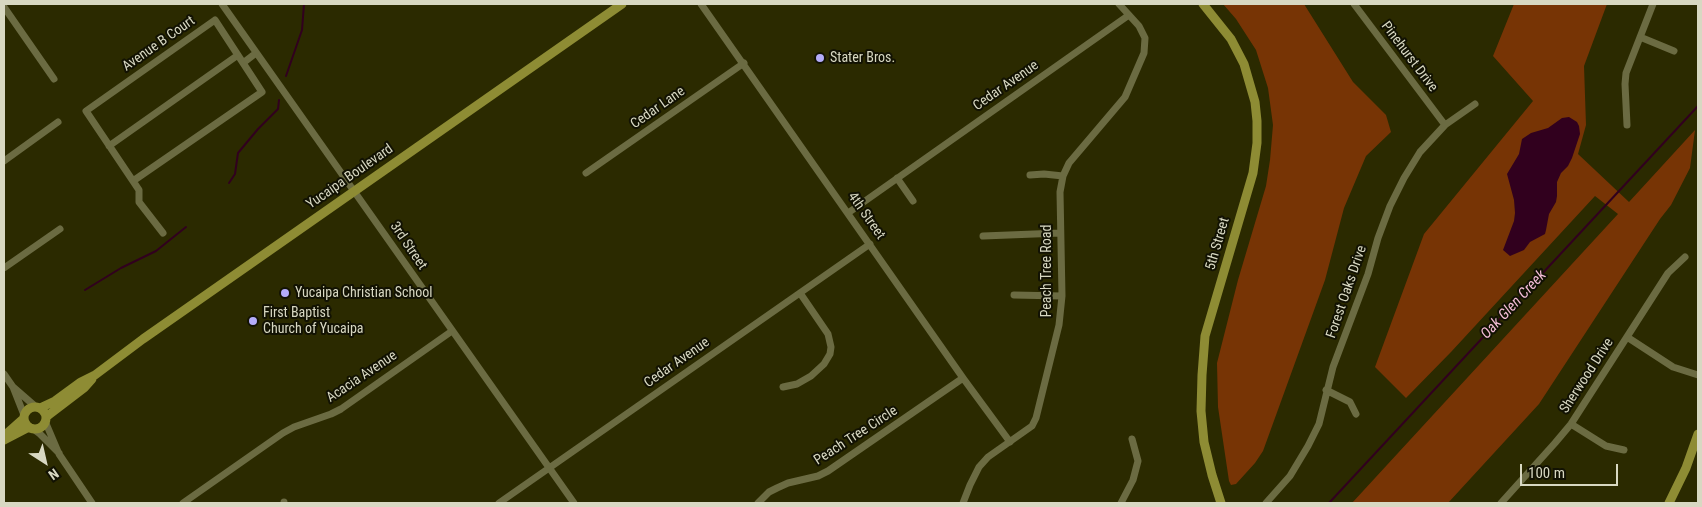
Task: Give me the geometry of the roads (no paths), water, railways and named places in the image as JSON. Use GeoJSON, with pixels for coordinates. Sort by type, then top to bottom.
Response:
{"type":"FeatureCollection","features":[{"type":"Feature","properties":{"kind":"main road","name":"Yucaipa Boulevard"},"geometry":{"type":"LineString","coordinates":[[38,407],[55,401],[81,382],[95,375],[143,339],[622,4]]}},
{"type":"Feature","properties":{"kind":"main road","name":"5th Street"},"geometry":{"type":"LineString","coordinates":[[1203,4],[1230,39],[1244,64],[1255,102],[1257,121],[1257,143],[1253,173],[1206,336],[1202,365],[1201,411],[1204,442],[1221,503]]}},
{"type":"Feature","properties":{"kind":"main road","name":"Yucaipa Boulevard"},"geometry":{"type":"LineString","coordinates":[[46,419],[84,388],[95,375]]}},
{"type":"Feature","properties":{"kind":"main road"},"geometry":{"type":"LineString","coordinates":[[4,436],[24,417],[29,408],[38,407],[45,413],[46,419],[41,427],[30,428],[4,440]]}},
{"type":"Feature","properties":{"kind":"main road"},"geometry":{"type":"LineString","coordinates":[[24,417],[25,424],[30,428]]}},
{"type":"Feature","properties":{"kind":"main road"},"geometry":{"type":"LineString","coordinates":[[1669,503],[1686,468],[1698,434]]}},
{"type":"Feature","properties":{"kind":"street","name":"3rd Street"},"geometry":{"type":"LineString","coordinates":[[222,4],[574,503]]}},
{"type":"Feature","properties":{"kind":"street","name":"4th Street"},"geometry":{"type":"LineString","coordinates":[[701,4],[963,378],[1010,442]]}},
{"type":"Feature","properties":{"kind":"street","name":"Peach Tree Road"},"geometry":{"type":"LineString","coordinates":[[1010,442],[1032,426],[1036,418],[1059,325],[1062,296],[1060,192],[1063,176],[1069,163],[1120,105],[1144,53],[1145,38],[1139,26],[1119,4]]}},
{"type":"Feature","properties":{"kind":"street","name":"Pinehurst Drive"},"geometry":{"type":"LineString","coordinates":[[1354,4],[1445,125]]}},
{"type":"Feature","properties":{"kind":"street"},"geometry":{"type":"LineString","coordinates":[[1627,125],[1625,84],[1630,61],[1653,4]]}},
{"type":"Feature","properties":{"kind":"street"},"geometry":{"type":"LineString","coordinates":[[4,8],[54,79]]}},
{"type":"Feature","properties":{"kind":"street","name":"Cedar Avenue"},"geometry":{"type":"LineString","coordinates":[[848,213],[1129,15]]}},
{"type":"Feature","properties":{"kind":"street","name":"Avenue B Court"},"geometry":{"type":"LineString","coordinates":[[133,181],[262,92],[215,20],[86,111],[139,190],[139,202],[163,233]]}},
{"type":"Feature","properties":{"kind":"street"},"geometry":{"type":"LineString","coordinates":[[1640,37],[1674,51]]}},
{"type":"Feature","properties":{"kind":"street"},"geometry":{"type":"LineString","coordinates":[[243,62],[256,53]]}},
{"type":"Feature","properties":{"kind":"street"},"geometry":{"type":"LineString","coordinates":[[109,146],[238,56]]}},
{"type":"Feature","properties":{"kind":"street","name":"Cedar Lane"},"geometry":{"type":"LineString","coordinates":[[586,173],[744,63]]}},
{"type":"Feature","properties":{"kind":"street","name":"Forest Oaks Drive"},"geometry":{"type":"LineString","coordinates":[[1266,503],[1290,476],[1319,424],[1333,366],[1368,274],[1378,238],[1390,206],[1420,152],[1445,125],[1475,104]]}},
{"type":"Feature","properties":{"kind":"street"},"geometry":{"type":"LineString","coordinates":[[4,161],[58,122]]}},
{"type":"Feature","properties":{"kind":"street"},"geometry":{"type":"LineString","coordinates":[[1030,175],[1063,176]]}},
{"type":"Feature","properties":{"kind":"street"},"geometry":{"type":"LineString","coordinates":[[897,178],[913,201]]}},
{"type":"Feature","properties":{"kind":"street"},"geometry":{"type":"LineString","coordinates":[[4,268],[60,229]]}},
{"type":"Feature","properties":{"kind":"street"},"geometry":{"type":"LineString","coordinates":[[983,236],[1060,233]]}},
{"type":"Feature","properties":{"kind":"street","name":"Cedar Avenue"},"geometry":{"type":"LineString","coordinates":[[498,503],[870,244]]}},
{"type":"Feature","properties":{"kind":"street","name":"Sherwood Drive"},"geometry":{"type":"LineString","coordinates":[[1501,503],[1571,424],[1668,273],[1685,256]]}},
{"type":"Feature","properties":{"kind":"street"},"geometry":{"type":"LineString","coordinates":[[783,387],[797,384],[811,376],[824,364],[830,354],[831,347],[828,334],[800,293]]}},
{"type":"Feature","properties":{"kind":"street"},"geometry":{"type":"LineString","coordinates":[[1014,295],[1062,296]]}},
{"type":"Feature","properties":{"kind":"street","name":"Acacia Avenue"},"geometry":{"type":"LineString","coordinates":[[183,503],[282,433],[340,409],[452,331]]}},
{"type":"Feature","properties":{"kind":"street"},"geometry":{"type":"LineString","coordinates":[[1627,338],[1673,368],[1698,375]]}},
{"type":"Feature","properties":{"kind":"street"},"geometry":{"type":"LineString","coordinates":[[4,374],[13,387],[24,417]]}},
{"type":"Feature","properties":{"kind":"street","name":"Peach Tree Circle"},"geometry":{"type":"LineString","coordinates":[[758,503],[769,492],[788,483],[818,476],[828,471],[963,378]]}},
{"type":"Feature","properties":{"kind":"street"},"geometry":{"type":"LineString","coordinates":[[13,387],[38,407]]}},
{"type":"Feature","properties":{"kind":"street"},"geometry":{"type":"LineString","coordinates":[[1326,390],[1350,402],[1356,414]]}},
{"type":"Feature","properties":{"kind":"street"},"geometry":{"type":"LineString","coordinates":[[46,419],[59,454]]}},
{"type":"Feature","properties":{"kind":"street"},"geometry":{"type":"LineString","coordinates":[[1571,424],[1606,446],[1624,450]]}},
{"type":"Feature","properties":{"kind":"street"},"geometry":{"type":"LineString","coordinates":[[30,428],[40,434],[59,454],[92,503]]}},
{"type":"Feature","properties":{"kind":"street"},"geometry":{"type":"LineString","coordinates":[[1121,503],[1133,480],[1138,461],[1132,439]]}},
{"type":"Feature","properties":{"kind":"street"},"geometry":{"type":"LineString","coordinates":[[963,503],[979,467],[988,457],[1010,442]]}},
{"type":"Feature","properties":{"kind":"waterway"},"geometry":{"type":"LineString","coordinates":[[286,76],[302,30],[304,4]]}},
{"type":"Feature","properties":{"kind":"waterway"},"geometry":{"type":"LineString","coordinates":[[229,183],[235,174],[238,153],[278,109],[279,100]]}},
{"type":"Feature","properties":{"kind":"waterway","name":"Oak Glen Creek"},"geometry":{"type":"LineString","coordinates":[[1329,503],[1698,106]]}},
{"type":"Feature","properties":{"kind":"waterway"},"geometry":{"type":"LineString","coordinates":[[85,290],[121,268],[156,251],[186,227]]}},
{"type":"Feature","properties":{"kind":"place","name":"Stater Bros."},"geometry":{"type":"Point","coordinates":[820,58]}},
{"type":"Feature","properties":{"kind":"place","name":"Yucaipa Christian School"},"geometry":{"type":"Point","coordinates":[285,293]}},
{"type":"Feature","properties":{"kind":"place","name":"First Baptist Church of Yucaipa"},"geometry":{"type":"Point","coordinates":[253,321]}}]}
